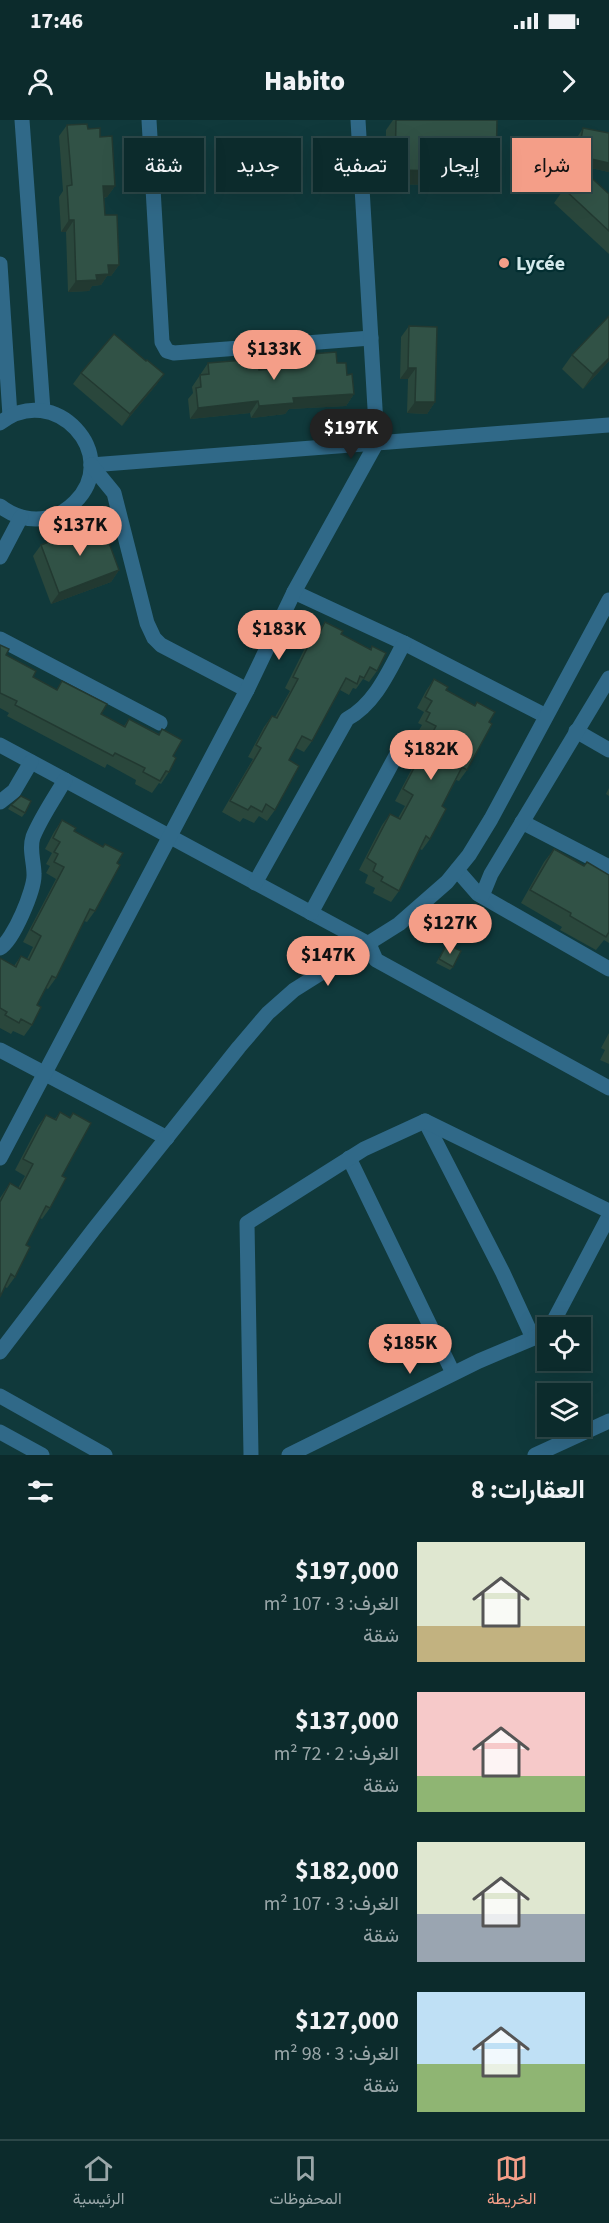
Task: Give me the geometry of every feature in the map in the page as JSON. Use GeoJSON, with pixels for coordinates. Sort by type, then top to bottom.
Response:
{"type":"FeatureCollection","features":[{"type":"Feature","properties":{"kind":"street"},"geometry":{"type":"LineString","coordinates":[[22,120],[43,410]]}},
{"type":"Feature","properties":{"kind":"street"},"geometry":{"type":"LineString","coordinates":[[149,120],[162,342],[167,351],[174,353],[371,338]]}},
{"type":"Feature","properties":{"kind":"street"},"geometry":{"type":"LineString","coordinates":[[0,1158],[247,690],[294,592],[377,442],[358,120]]}},
{"type":"Feature","properties":{"kind":"street"},"geometry":{"type":"LineString","coordinates":[[0,264],[5,420],[28,410],[43,410],[58,414],[72,423],[82,435],[89,449],[91,465],[88,482],[80,497],[68,509],[53,517],[36,520],[21,518],[0,506]]}},
{"type":"Feature","properties":{"kind":"street"},"geometry":{"type":"LineString","coordinates":[[91,465],[609,425]]}},
{"type":"Feature","properties":{"kind":"street"},"geometry":{"type":"LineString","coordinates":[[91,465],[114,493],[147,623],[154,638],[161,645],[247,690]]}},
{"type":"Feature","properties":{"kind":"street"},"geometry":{"type":"LineString","coordinates":[[0,557],[21,518]]}},
{"type":"Feature","properties":{"kind":"street"},"geometry":{"type":"LineString","coordinates":[[294,592],[404,643],[546,716]]}},
{"type":"Feature","properties":{"kind":"street"},"geometry":{"type":"LineString","coordinates":[[0,1352],[268,1013],[294,990],[369,944],[413,912],[457,870],[491,819],[609,600]]}},
{"type":"Feature","properties":{"kind":"street"},"geometry":{"type":"LineString","coordinates":[[0,639],[160,723]]}},
{"type":"Feature","properties":{"kind":"street"},"geometry":{"type":"LineString","coordinates":[[255,883],[347,719],[365,707],[390,670],[404,643]]}},
{"type":"Feature","properties":{"kind":"street"},"geometry":{"type":"LineString","coordinates":[[482,896],[490,874],[609,678]]}},
{"type":"Feature","properties":{"kind":"street"},"geometry":{"type":"LineString","coordinates":[[576,731],[609,750]]}},
{"type":"Feature","properties":{"kind":"street"},"geometry":{"type":"LineString","coordinates":[[0,745],[369,944],[376,960],[609,1088]]}},
{"type":"Feature","properties":{"kind":"street"},"geometry":{"type":"LineString","coordinates":[[311,913],[398,752]]}},
{"type":"Feature","properties":{"kind":"street"},"geometry":{"type":"LineString","coordinates":[[0,802],[14,791],[32,762]]}},
{"type":"Feature","properties":{"kind":"street"},"geometry":{"type":"LineString","coordinates":[[0,948],[10,939],[34,884],[35,872],[31,849],[33,837],[64,780]]}},
{"type":"Feature","properties":{"kind":"street"},"geometry":{"type":"LineString","coordinates":[[522,822],[609,867]]}},
{"type":"Feature","properties":{"kind":"street"},"geometry":{"type":"LineString","coordinates":[[457,870],[482,896],[609,969]]}},
{"type":"Feature","properties":{"kind":"street"},"geometry":{"type":"LineString","coordinates":[[0,1050],[167,1138]]}},
{"type":"Feature","properties":{"kind":"street"},"geometry":{"type":"LineString","coordinates":[[250,1455],[247,1222],[364,1149],[425,1121]]}},
{"type":"Feature","properties":{"kind":"street"},"geometry":{"type":"LineString","coordinates":[[425,1121],[609,1211]]}},
{"type":"Feature","properties":{"kind":"street"},"geometry":{"type":"LineString","coordinates":[[425,1121],[503,1273],[537,1330]]}},
{"type":"Feature","properties":{"kind":"street"},"geometry":{"type":"LineString","coordinates":[[349,1158],[453,1373]]}},
{"type":"Feature","properties":{"kind":"street"},"geometry":{"type":"LineString","coordinates":[[556,1317],[609,1216]]}},
{"type":"Feature","properties":{"kind":"street"},"geometry":{"type":"LineString","coordinates":[[289,1455],[453,1373],[537,1336]]}},
{"type":"Feature","properties":{"kind":"street"},"geometry":{"type":"LineString","coordinates":[[0,1396],[105,1455]]}},
{"type":"Feature","properties":{"kind":"street"},"geometry":{"type":"LineString","coordinates":[[535,1455],[609,1421]]}},
{"type":"Feature","properties":{"kind":"street"},"geometry":{"type":"LineString","coordinates":[[0,1432],[42,1455]]}},
{"type":"Feature","properties":{"kind":"building"},"geometry":{"type":"Polygon","coordinates":[[[396,120],[497,120],[497,138],[420,138],[420,170],[408,170],[408,138],[396,138],[396,120]]]}},
{"type":"Feature","properties":{"kind":"building"},"geometry":{"type":"Polygon","coordinates":[[[87,124],[88,129],[100,128],[100,137],[112,136],[115,186],[103,186],[105,215],[117,215],[119,265],[108,265],[109,274],[96,275],[97,280],[76,281],[74,220],[69,220],[67,186],[72,185],[67,125],[87,124]]]}},
{"type":"Feature","properties":{"kind":"building"},"geometry":{"type":"Polygon","coordinates":[[[583,128],[609,133],[609,163],[591,159],[591,138],[581,138],[583,128]]]}},
{"type":"Feature","properties":{"kind":"building"},"geometry":{"type":"Polygon","coordinates":[[[591,177],[609,194],[609,231],[567,192],[591,192],[591,177]]]}},
{"type":"Feature","properties":{"kind":"building"},"geometry":{"type":"Polygon","coordinates":[[[609,316],[609,358],[593,374],[572,355],[609,316]]]}},
{"type":"Feature","properties":{"kind":"building"},"geometry":{"type":"Polygon","coordinates":[[[409,326],[437,327],[435,402],[415,402],[416,368],[408,368],[409,326]]]}},
{"type":"Feature","properties":{"kind":"building"},"geometry":{"type":"Polygon","coordinates":[[[114,334],[164,374],[130,414],[81,373],[114,334]]]}},
{"type":"Feature","properties":{"kind":"building"},"geometry":{"type":"Polygon","coordinates":[[[336,352],[337,363],[346,363],[347,375],[352,374],[354,394],[293,398],[294,403],[259,406],[258,401],[198,408],[196,388],[201,387],[200,375],[209,374],[208,363],[257,359],[259,370],[273,369],[287,367],[286,356],[336,352]]]}},
{"type":"Feature","properties":{"kind":"building"},"geometry":{"type":"Polygon","coordinates":[[[101,521],[119,570],[59,593],[41,545],[101,521]]]}},
{"type":"Feature","properties":{"kind":"building"},"geometry":{"type":"Polygon","coordinates":[[[325,622],[343,631],[341,634],[371,650],[372,646],[386,653],[377,671],[370,667],[364,678],[360,676],[357,684],[346,678],[312,741],[302,736],[289,760],[299,766],[275,810],[266,804],[262,812],[251,806],[248,810],[230,801],[261,748],[256,745],[272,716],[277,718],[298,679],[293,677],[316,630],[320,632],[325,622]]]}},
{"type":"Feature","properties":{"kind":"building"},"geometry":{"type":"Polygon","coordinates":[[[0,645],[9,649],[6,655],[36,671],[33,677],[57,690],[62,681],[107,704],[101,714],[125,727],[129,719],[159,735],[162,729],[182,740],[173,756],[176,758],[169,772],[166,771],[160,781],[143,772],[145,768],[115,753],[113,756],[15,705],[17,701],[0,693],[0,645]]]}},
{"type":"Feature","properties":{"kind":"building"},"geometry":{"type":"Polygon","coordinates":[[[434,679],[448,687],[446,690],[475,706],[477,702],[495,712],[489,722],[492,724],[467,770],[462,767],[442,806],[446,809],[430,839],[426,836],[399,891],[381,881],[383,877],[373,871],[376,864],[367,858],[390,814],[400,819],[413,795],[403,789],[436,726],[426,721],[430,713],[426,711],[432,701],[425,697],[434,679]]]}},
{"type":"Feature","properties":{"kind":"building"},"geometry":{"type":"Polygon","coordinates":[[[21,796],[31,801],[25,813],[11,805],[21,796]]]}},
{"type":"Feature","properties":{"kind":"building"},"geometry":{"type":"Polygon","coordinates":[[[62,820],[76,828],[74,831],[103,847],[105,844],[123,853],[117,863],[120,865],[95,911],[90,909],[56,978],[52,976],[37,1005],[41,1007],[32,1025],[21,1019],[19,1023],[5,1015],[7,1012],[0,1008],[0,958],[16,967],[21,956],[29,960],[41,936],[31,930],[64,867],[54,862],[58,854],[54,852],[60,842],[53,838],[62,820]]]}},
{"type":"Feature","properties":{"kind":"building"},"geometry":{"type":"Polygon","coordinates":[[[554,849],[584,866],[587,862],[609,875],[609,932],[606,937],[570,916],[571,913],[530,890],[554,849]]]}},
{"type":"Feature","properties":{"kind":"building"},"geometry":{"type":"Polygon","coordinates":[[[447,944],[461,951],[453,967],[439,959],[447,944]]]}},
{"type":"Feature","properties":{"kind":"building"},"geometry":{"type":"Polygon","coordinates":[[[60,1112],[70,1118],[73,1113],[91,1123],[62,1176],[66,1178],[50,1208],[46,1206],[26,1245],[30,1247],[15,1277],[11,1274],[0,1297],[0,1202],[10,1183],[20,1189],[33,1164],[23,1159],[46,1115],[56,1120],[60,1112]]]}},
{"type":"Feature","properties":{"kind":"place","name":"Lycée"},"geometry":{"type":"Point","coordinates":[504,263]}}]}
